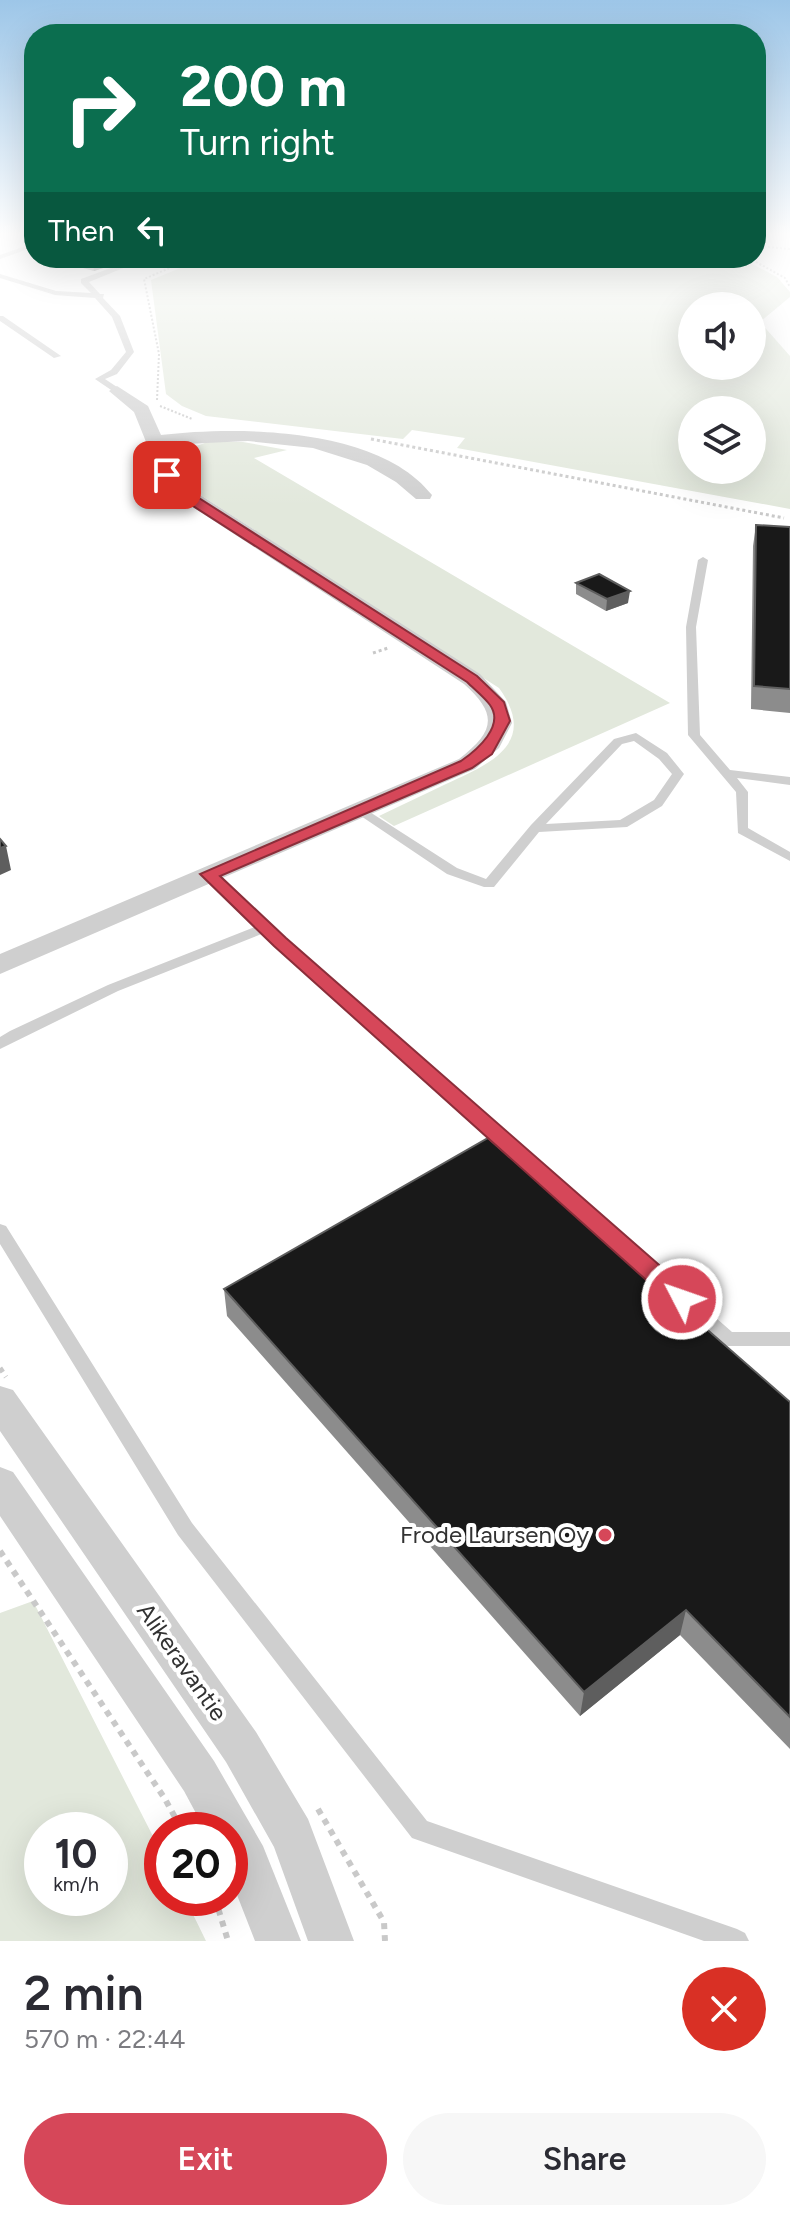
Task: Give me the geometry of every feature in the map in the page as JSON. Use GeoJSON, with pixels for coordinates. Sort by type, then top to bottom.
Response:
{"type":"FeatureCollection","features":[{"type":"Feature","properties":{"kind":"street"},"geometry":{"type":"LineString","coordinates":[[0,965],[467,764],[486,751],[502,721],[499,705],[472,679],[172,485],[142,410],[117,391]]}},
{"type":"Feature","properties":{"kind":"street"},"geometry":{"type":"LineString","coordinates":[[154,441],[204,435],[272,437],[325,446],[399,475],[423,495]]}},
{"type":"Feature","properties":{"kind":"street","name":"Alikeravantie"},"geometry":{"type":"LineString","coordinates":[[0,1401],[241,1747],[292,1835],[331,1941]]}},
{"type":"Feature","properties":{"kind":"street"},"geometry":{"type":"LineString","coordinates":[[0,1484],[199,1776],[220,1812]]}},
{"type":"Feature","properties":{"kind":"street"},"geometry":{"type":"LineString","coordinates":[[248,1865],[278,1941]]}},
{"type":"Feature","properties":{"kind":"lane"},"geometry":{"type":"LineString","coordinates":[[11,326],[57,356]]}},
{"type":"Feature","properties":{"kind":"lane"},"geometry":{"type":"LineString","coordinates":[[117,391],[99,379],[114,372],[130,352],[120,326]]}},
{"type":"Feature","properties":{"kind":"lane"},"geometry":{"type":"LineString","coordinates":[[703,560],[691,627],[694,735],[742,792],[742,830],[790,857]]}},
{"type":"Feature","properties":{"kind":"lane"},"geometry":{"type":"LineString","coordinates":[[358,810],[452,871],[489,884],[535,828],[618,741],[636,737],[663,756],[678,774],[658,803],[623,824],[535,828]]}},
{"type":"Feature","properties":{"kind":"lane"},"geometry":{"type":"LineString","coordinates":[[727,773],[790,781]]}},
{"type":"Feature","properties":{"kind":"lane"},"geometry":{"type":"LineString","coordinates":[[209,874],[265,928],[728,1339],[790,1339]]}},
{"type":"Feature","properties":{"kind":"lane"},"geometry":{"type":"LineString","coordinates":[[0,1044],[113,988],[265,928]]}},
{"type":"Feature","properties":{"kind":"lane"},"geometry":{"type":"LineString","coordinates":[[0,1230],[185,1529],[420,1830],[737,1941]]}},
{"type":"Feature","properties":{"kind":"path"},"geometry":{"type":"LineString","coordinates":[[154,326],[160,345],[163,377],[156,404],[200,423]]}},
{"type":"Feature","properties":{"kind":"path"},"geometry":{"type":"LineString","coordinates":[[372,439],[784,518]]}},
{"type":"Feature","properties":{"kind":"path"},"geometry":{"type":"LineString","coordinates":[[373,653],[391,647],[378,639]]}},
{"type":"Feature","properties":{"kind":"path"},"geometry":{"type":"LineString","coordinates":[[0,1551],[172,1812]]}},
{"type":"Feature","properties":{"kind":"path"},"geometry":{"type":"LineString","coordinates":[[220,1916],[228,1941]]}},
{"type":"Feature","properties":{"kind":"shaded area"},"geometry":{"type":"Polygon","coordinates":[[[157,326],[678,326],[678,380],[766,380],[766,329],[790,356],[790,509],[457,448],[465,438],[412,430],[403,439],[206,416],[182,406],[166,394],[157,326]]]}},
{"type":"Feature","properties":{"kind":"shaded area"},"geometry":{"type":"Polygon","coordinates":[[[208,442],[243,442],[287,450],[254,458],[670,703],[394,826],[379,816],[478,768],[504,749],[514,723],[510,707],[499,688],[182,483],[172,454],[208,442]]]}},
{"type":"Feature","properties":{"kind":"shaded area"},"geometry":{"type":"Polygon","coordinates":[[[33,1601],[144,1819],[144,1916],[194,1916],[206,1941],[0,1941],[0,1613],[33,1601]]]}},
{"type":"Feature","properties":{"kind":"building"},"geometry":{"type":"Polygon","coordinates":[[[756,525],[790,527],[790,689],[754,686],[756,525]]]}},
{"type":"Feature","properties":{"kind":"building"},"geometry":{"type":"Polygon","coordinates":[[[599,574],[630,591],[607,599],[576,583],[599,574]]]}},
{"type":"Feature","properties":{"kind":"building","name":"Frode Laursen Oy"},"geometry":{"type":"Polygon","coordinates":[[[488,1138],[790,1402],[790,1717],[686,1610],[584,1692],[224,1289],[488,1138]]]}},
{"type":"Feature","properties":{"kind":"place","name":"Frode Laursen Oy"},"geometry":{"type":"Point","coordinates":[605,1535]}},
{"type":"Feature","properties":{"kind":"route"},"geometry":{"type":"LineString","coordinates":[[167,475],[172,485],[183,494],[472,679],[489,692],[499,705],[502,721],[486,751],[467,764],[209,874],[280,942],[682,1299]]}}]}
